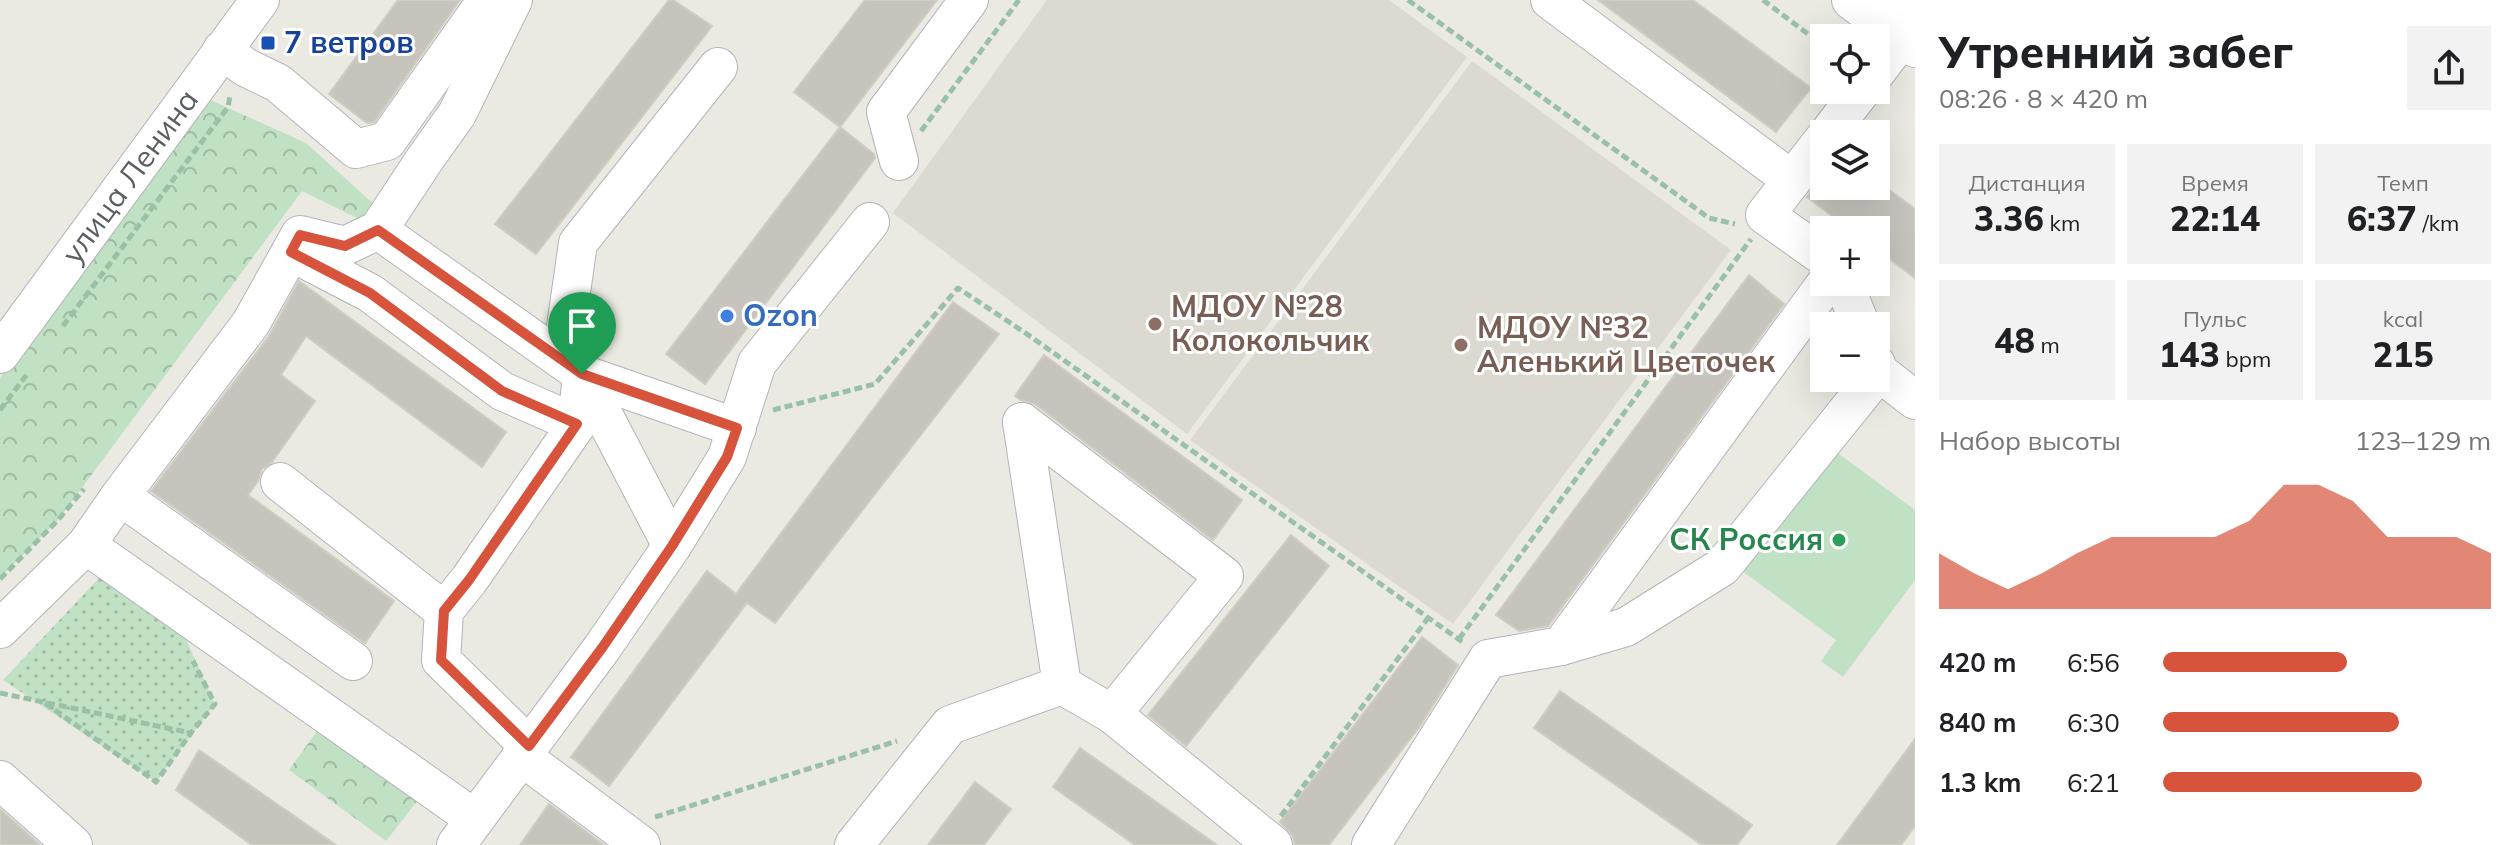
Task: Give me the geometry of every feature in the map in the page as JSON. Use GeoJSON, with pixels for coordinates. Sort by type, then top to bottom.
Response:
{"type":"FeatureCollection","features":[{"type":"Feature","properties":{"kind":"street","name":"улица Ленина"},"geometry":{"type":"LineString","coordinates":[[14,363],[222,50],[260,0]]}},
{"type":"Feature","properties":{"kind":"street"},"geometry":{"type":"LineString","coordinates":[[222,50],[245,67],[278,83],[356,149],[387,141],[487,0]]}},
{"type":"Feature","properties":{"kind":"street"},"geometry":{"type":"LineString","coordinates":[[0,629],[86,545],[251,323],[300,235],[345,246],[378,230],[457,114],[513,0]]}},
{"type":"Feature","properties":{"kind":"street"},"geometry":{"type":"LineString","coordinates":[[899,161],[886,112],[969,0]]}},
{"type":"Feature","properties":{"kind":"street"},"geometry":{"type":"LineString","coordinates":[[1550,0],[1792,180]]}},
{"type":"Feature","properties":{"kind":"street"},"geometry":{"type":"LineString","coordinates":[[1851,0],[1911,33]]}},
{"type":"Feature","properties":{"kind":"street"},"geometry":{"type":"LineString","coordinates":[[1897,0],[1911,33]]}},
{"type":"Feature","properties":{"kind":"street"},"geometry":{"type":"LineString","coordinates":[[1890,56],[1911,33]]}},
{"type":"Feature","properties":{"kind":"street"},"geometry":{"type":"LineString","coordinates":[[672,546],[582,374],[565,334],[578,243],[718,67]]}},
{"type":"Feature","properties":{"kind":"street"},"geometry":{"type":"LineString","coordinates":[[1839,120],[1851,104]]}},
{"type":"Feature","properties":{"kind":"street"},"geometry":{"type":"LineString","coordinates":[[1810,157],[1765,215],[1810,247]]}},
{"type":"Feature","properties":{"kind":"street"},"geometry":{"type":"LineString","coordinates":[[86,545],[466,832],[602,648],[672,546],[732,443],[757,363],[870,222]]}},
{"type":"Feature","properties":{"kind":"street"},"geometry":{"type":"LineString","coordinates":[[378,230],[582,374],[732,443]]}},
{"type":"Feature","properties":{"kind":"street"},"geometry":{"type":"LineString","coordinates":[[291,252],[370,293],[502,391],[577,424]]}},
{"type":"Feature","properties":{"kind":"street"},"geometry":{"type":"LineString","coordinates":[[1561,646],[1817,296]]}},
{"type":"Feature","properties":{"kind":"street"},"geometry":{"type":"LineString","coordinates":[[582,374],[577,424],[469,580],[444,611],[441,660],[525,751],[630,837]]}},
{"type":"Feature","properties":{"kind":"street"},"geometry":{"type":"LineString","coordinates":[[1890,382],[1915,400]]}},
{"type":"Feature","properties":{"kind":"street"},"geometry":{"type":"LineString","coordinates":[[1371,845],[1488,659],[1561,646],[1626,627],[1722,567],[1860,392]]}},
{"type":"Feature","properties":{"kind":"street"},"geometry":{"type":"LineString","coordinates":[[1062,685],[1022,422],[1224,576],[1112,714]]}},
{"type":"Feature","properties":{"kind":"street"},"geometry":{"type":"LineString","coordinates":[[280,482],[444,611]]}},
{"type":"Feature","properties":{"kind":"street"},"geometry":{"type":"LineString","coordinates":[[120,496],[353,661]]}},
{"type":"Feature","properties":{"kind":"street"},"geometry":{"type":"LineString","coordinates":[[854,845],[950,725],[1062,685],[1112,714],[1269,842]]}},
{"type":"Feature","properties":{"kind":"street"},"geometry":{"type":"LineString","coordinates":[[0,780],[73,845]]}},
{"type":"Feature","properties":{"kind":"path"},"geometry":{"type":"LineString","coordinates":[[899,161],[1019,0]]}},
{"type":"Feature","properties":{"kind":"path"},"geometry":{"type":"LineString","coordinates":[[1408,0],[1709,218],[1738,225],[1753,236],[1459,639]]}},
{"type":"Feature","properties":{"kind":"path"},"geometry":{"type":"LineString","coordinates":[[1763,0],[1810,35]]}},
{"type":"Feature","properties":{"kind":"path"},"geometry":{"type":"LineString","coordinates":[[57,334],[228,107]]}},
{"type":"Feature","properties":{"kind":"path"},"geometry":{"type":"LineString","coordinates":[[0,410],[14,363]]}},
{"type":"Feature","properties":{"kind":"path"},"geometry":{"type":"LineString","coordinates":[[1269,842],[1428,618]]}},
{"type":"Feature","properties":{"kind":"path"},"geometry":{"type":"LineString","coordinates":[[45,703],[156,782],[215,704],[188,650]]}},
{"type":"Feature","properties":{"kind":"path"},"geometry":{"type":"LineString","coordinates":[[0,693],[191,733]]}},
{"type":"Feature","properties":{"kind":"path"},"geometry":{"type":"LineString","coordinates":[[630,837],[905,739]]}},
{"type":"Feature","properties":{"kind":"shaded area","name":"МДОУ №28 Колокольчик"},"geometry":{"type":"Polygon","coordinates":[[[1047,0],[1389,0],[1467,57],[1187,434],[893,213],[1047,0]]]}},
{"type":"Feature","properties":{"kind":"shaded area","name":"МДОУ №32 Аленький Цветочек"},"geometry":{"type":"Polygon","coordinates":[[[1472,61],[1731,250],[1453,624],[1190,440],[1472,61]]]}},
{"type":"Feature","properties":{"kind":"green space"},"geometry":{"type":"Polygon","coordinates":[[[206,98],[306,143],[377,207],[365,222],[302,191],[58,520],[0,578],[0,378],[206,98]]]}},
{"type":"Feature","properties":{"kind":"green space","name":"СК Россия"},"geometry":{"type":"Polygon","coordinates":[[[1831,448],[1915,510],[1915,580],[1843,677],[1821,661],[1836,640],[1741,570],[1831,448]]]}},
{"type":"Feature","properties":{"kind":"green space"},"geometry":{"type":"Polygon","coordinates":[[[102,575],[176,617],[215,704],[156,782],[3,680],[102,575]]]}},
{"type":"Feature","properties":{"kind":"green space"},"geometry":{"type":"Polygon","coordinates":[[[322,724],[422,795],[386,841],[289,770],[322,724]]]}},
{"type":"Feature","properties":{"kind":"building"},"geometry":{"type":"Polygon","coordinates":[[[398,0],[460,0],[374,122],[367,123],[329,94],[398,0]]]}},
{"type":"Feature","properties":{"kind":"building"},"geometry":{"type":"Polygon","coordinates":[[[669,0],[712,26],[536,254],[495,224],[669,0]]]}},
{"type":"Feature","properties":{"kind":"building"},"geometry":{"type":"Polygon","coordinates":[[[865,0],[937,0],[840,127],[794,92],[865,0]]]}},
{"type":"Feature","properties":{"kind":"building"},"geometry":{"type":"Polygon","coordinates":[[[1598,0],[1693,0],[1810,87],[1776,132],[1598,0]]]}},
{"type":"Feature","properties":{"kind":"building"},"geometry":{"type":"Polygon","coordinates":[[[840,127],[875,158],[705,384],[666,354],[840,127]]]}},
{"type":"Feature","properties":{"kind":"building"},"geometry":{"type":"Polygon","coordinates":[[[1890,190],[1915,209],[1915,278],[1890,259],[1890,216],[1832,216],[1811,200],[1890,200],[1890,190]]]}},
{"type":"Feature","properties":{"kind":"building"},"geometry":{"type":"Polygon","coordinates":[[[1749,275],[1784,304],[1548,626],[1519,631],[1496,615],[1749,275]]]}},
{"type":"Feature","properties":{"kind":"building"},"geometry":{"type":"Polygon","coordinates":[[[299,281],[506,432],[482,467],[306,336],[281,375],[315,401],[272,462],[262,469],[248,495],[394,601],[365,643],[151,491],[269,336],[299,281]]]}},
{"type":"Feature","properties":{"kind":"building"},"geometry":{"type":"Polygon","coordinates":[[[953,302],[999,334],[775,623],[747,603],[609,786],[571,757],[707,571],[736,594],[953,302]]]}},
{"type":"Feature","properties":{"kind":"building"},"geometry":{"type":"Polygon","coordinates":[[[1044,355],[1242,500],[1213,540],[1035,404],[1015,396],[1044,355]]]}},
{"type":"Feature","properties":{"kind":"building"},"geometry":{"type":"Polygon","coordinates":[[[1291,535],[1329,566],[1186,746],[1148,715],[1291,535]]]}},
{"type":"Feature","properties":{"kind":"building"},"geometry":{"type":"Polygon","coordinates":[[[1422,637],[1458,665],[1420,726],[1329,845],[1295,845],[1293,836],[1280,822],[1422,637]]]}},
{"type":"Feature","properties":{"kind":"building"},"geometry":{"type":"Polygon","coordinates":[[[1560,691],[1752,825],[1737,845],[1702,845],[1534,728],[1560,691]]]}},
{"type":"Feature","properties":{"kind":"building"},"geometry":{"type":"Polygon","coordinates":[[[1915,739],[1915,826],[1901,845],[1837,845],[1915,739]]]}},
{"type":"Feature","properties":{"kind":"building"},"geometry":{"type":"Polygon","coordinates":[[[1080,748],[1217,845],[1135,845],[1053,787],[1080,748]]]}},
{"type":"Feature","properties":{"kind":"building"},"geometry":{"type":"Polygon","coordinates":[[[199,750],[336,845],[252,845],[176,790],[199,750]]]}},
{"type":"Feature","properties":{"kind":"building"},"geometry":{"type":"Polygon","coordinates":[[[975,782],[1011,809],[984,845],[928,845],[975,782]]]}},
{"type":"Feature","properties":{"kind":"building"},"geometry":{"type":"Polygon","coordinates":[[[549,804],[604,845],[520,845],[549,804]]]}},
{"type":"Feature","properties":{"kind":"building"},"geometry":{"type":"Polygon","coordinates":[[[0,809],[40,845],[0,845],[0,809]]]}},
{"type":"Feature","properties":{"kind":"place","name":"7 ветров"},"geometry":{"type":"Point","coordinates":[268,43]}},
{"type":"Feature","properties":{"kind":"place","name":"Ozon"},"geometry":{"type":"Point","coordinates":[727,316]}},
{"type":"Feature","properties":{"kind":"place","name":"МДОУ №28 Колокольчик"},"geometry":{"type":"Point","coordinates":[1155,324]}},
{"type":"Feature","properties":{"kind":"place","name":"МДОУ №32 Аленький Цветочек"},"geometry":{"type":"Point","coordinates":[1461,345]}},
{"type":"Feature","properties":{"kind":"place","name":"СК Россия"},"geometry":{"type":"Point","coordinates":[1839,540]}},
{"type":"Feature","properties":{"kind":"route"},"geometry":{"type":"LineString","coordinates":[[378,230],[582,374],[737,428],[727,457],[672,546],[529,746],[441,660],[444,611],[469,580],[577,424],[502,391],[370,293],[291,252],[300,235],[345,246],[378,230]]}}]}
